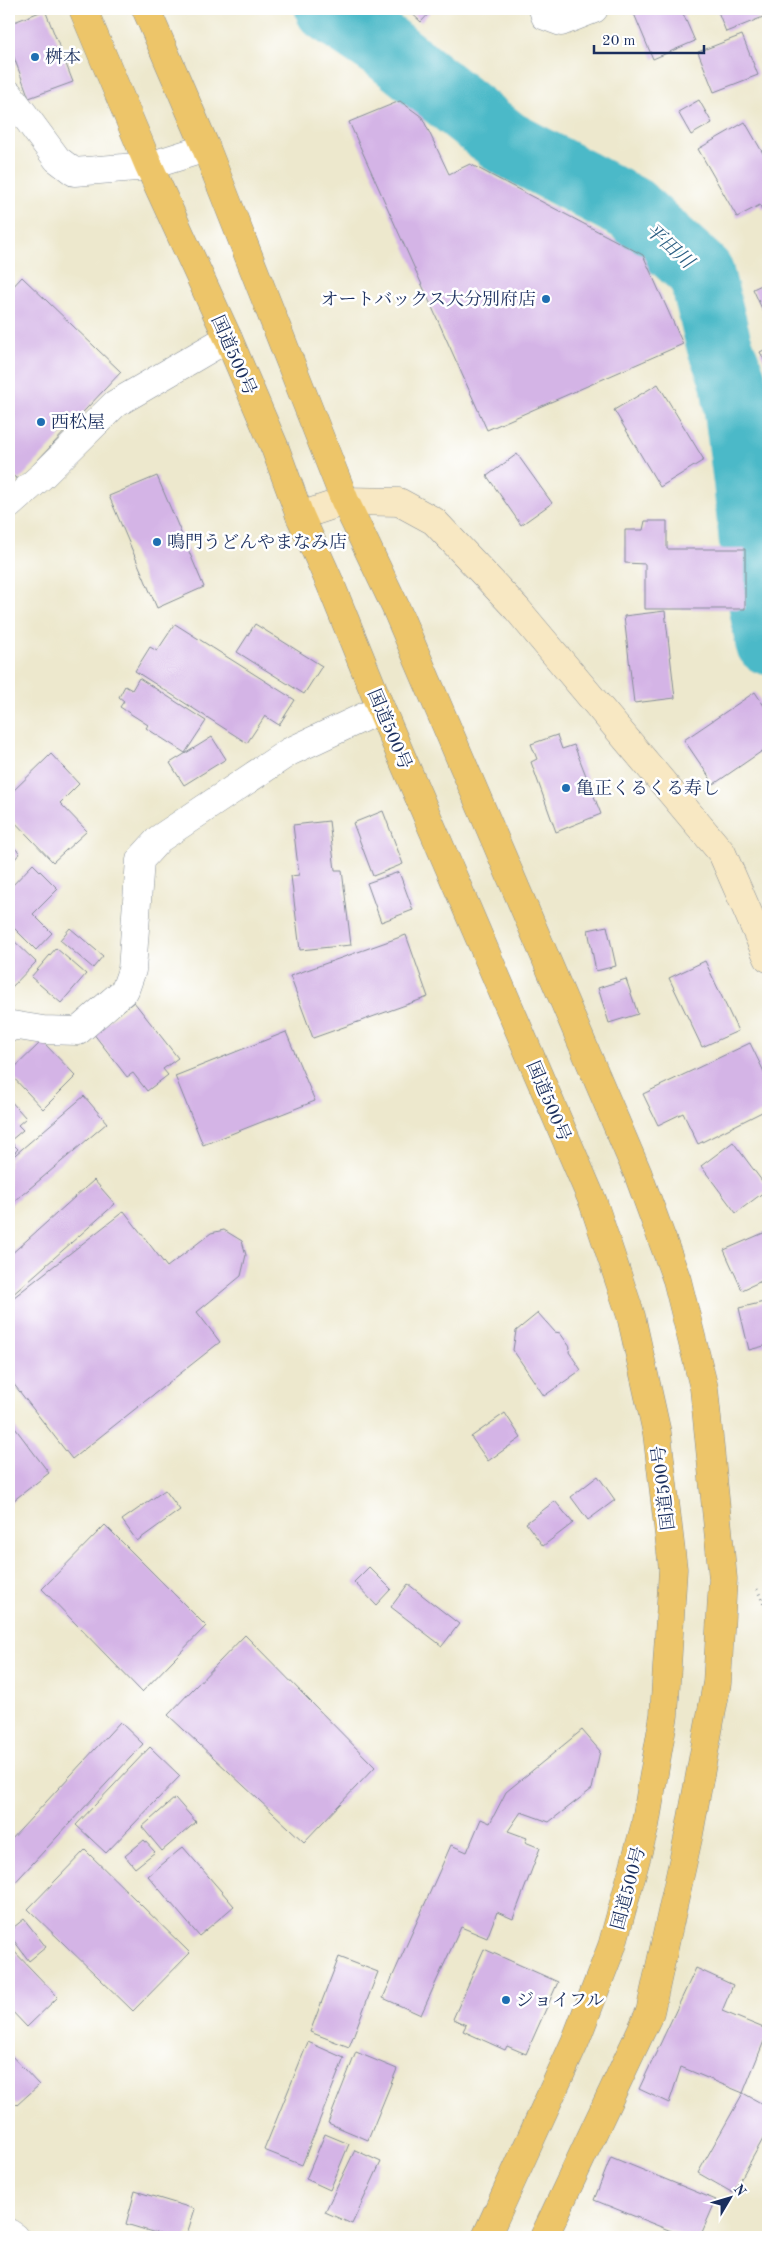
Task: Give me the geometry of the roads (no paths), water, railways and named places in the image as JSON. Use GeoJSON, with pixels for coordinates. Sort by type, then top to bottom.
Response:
{"type":"FeatureCollection","features":[{"type":"Feature","properties":{"kind":"highway","name":"国道500号"},"geometry":{"type":"LineString","coordinates":[[83,9],[149,166],[228,338],[275,448],[300,516],[381,709],[593,1202],[631,1316],[657,1433],[673,1569],[664,1715],[645,1826],[612,1946],[575,2042],[486,2237]]}},
{"type":"Feature","properties":{"kind":"highway"},"geometry":{"type":"LineString","coordinates":[[146,9],[206,148],[345,500],[415,651],[638,1174],[677,1280],[704,1388],[723,1580],[716,1682],[689,1834],[650,2012],[544,2237]]}},
{"type":"Feature","properties":{"kind":"street"},"geometry":{"type":"LineString","coordinates":[[543,9],[545,16],[561,22],[594,9]]}},
{"type":"Feature","properties":{"kind":"street"},"geometry":{"type":"LineString","coordinates":[[9,94],[58,159],[74,172],[149,166],[206,148]]}},
{"type":"Feature","properties":{"kind":"street"},"geometry":{"type":"LineString","coordinates":[[9,505],[43,475],[115,404],[228,338]]}},
{"type":"Feature","properties":{"kind":"street"},"geometry":{"type":"LineString","coordinates":[[300,516],[345,500],[398,502],[434,521],[517,610],[722,853],[768,958]]}},
{"type":"Feature","properties":{"kind":"street"},"geometry":{"type":"LineString","coordinates":[[9,1028],[12,1025],[43,1030],[78,1031],[125,990],[132,970],[140,860],[159,839],[289,752],[381,709]]}},
{"type":"Feature","properties":{"kind":"street"},"geometry":{"type":"LineString","coordinates":[[9,2234],[16,2237]]}},
{"type":"Feature","properties":{"kind":"waterway","name":"平田川"},"geometry":{"type":"LineString","coordinates":[[328,9],[385,47],[506,143],[631,209],[701,273],[719,344],[733,380],[754,562],[768,642]]}},
{"type":"Feature","properties":{"kind":"place","name":"桝本"},"geometry":{"type":"Point","coordinates":[35,57]}},
{"type":"Feature","properties":{"kind":"place","name":"オートバックス大分別府店"},"geometry":{"type":"Point","coordinates":[546,299]}},
{"type":"Feature","properties":{"kind":"place","name":"西松屋"},"geometry":{"type":"Point","coordinates":[41,422]}},
{"type":"Feature","properties":{"kind":"place","name":"鳴門うどんやまなみ店"},"geometry":{"type":"Point","coordinates":[157,542]}},
{"type":"Feature","properties":{"kind":"place","name":"亀正くるくる寿し"},"geometry":{"type":"Point","coordinates":[566,788]}},
{"type":"Feature","properties":{"kind":"place","name":"ジョイフル"},"geometry":{"type":"Point","coordinates":[506,2000]}}]}
